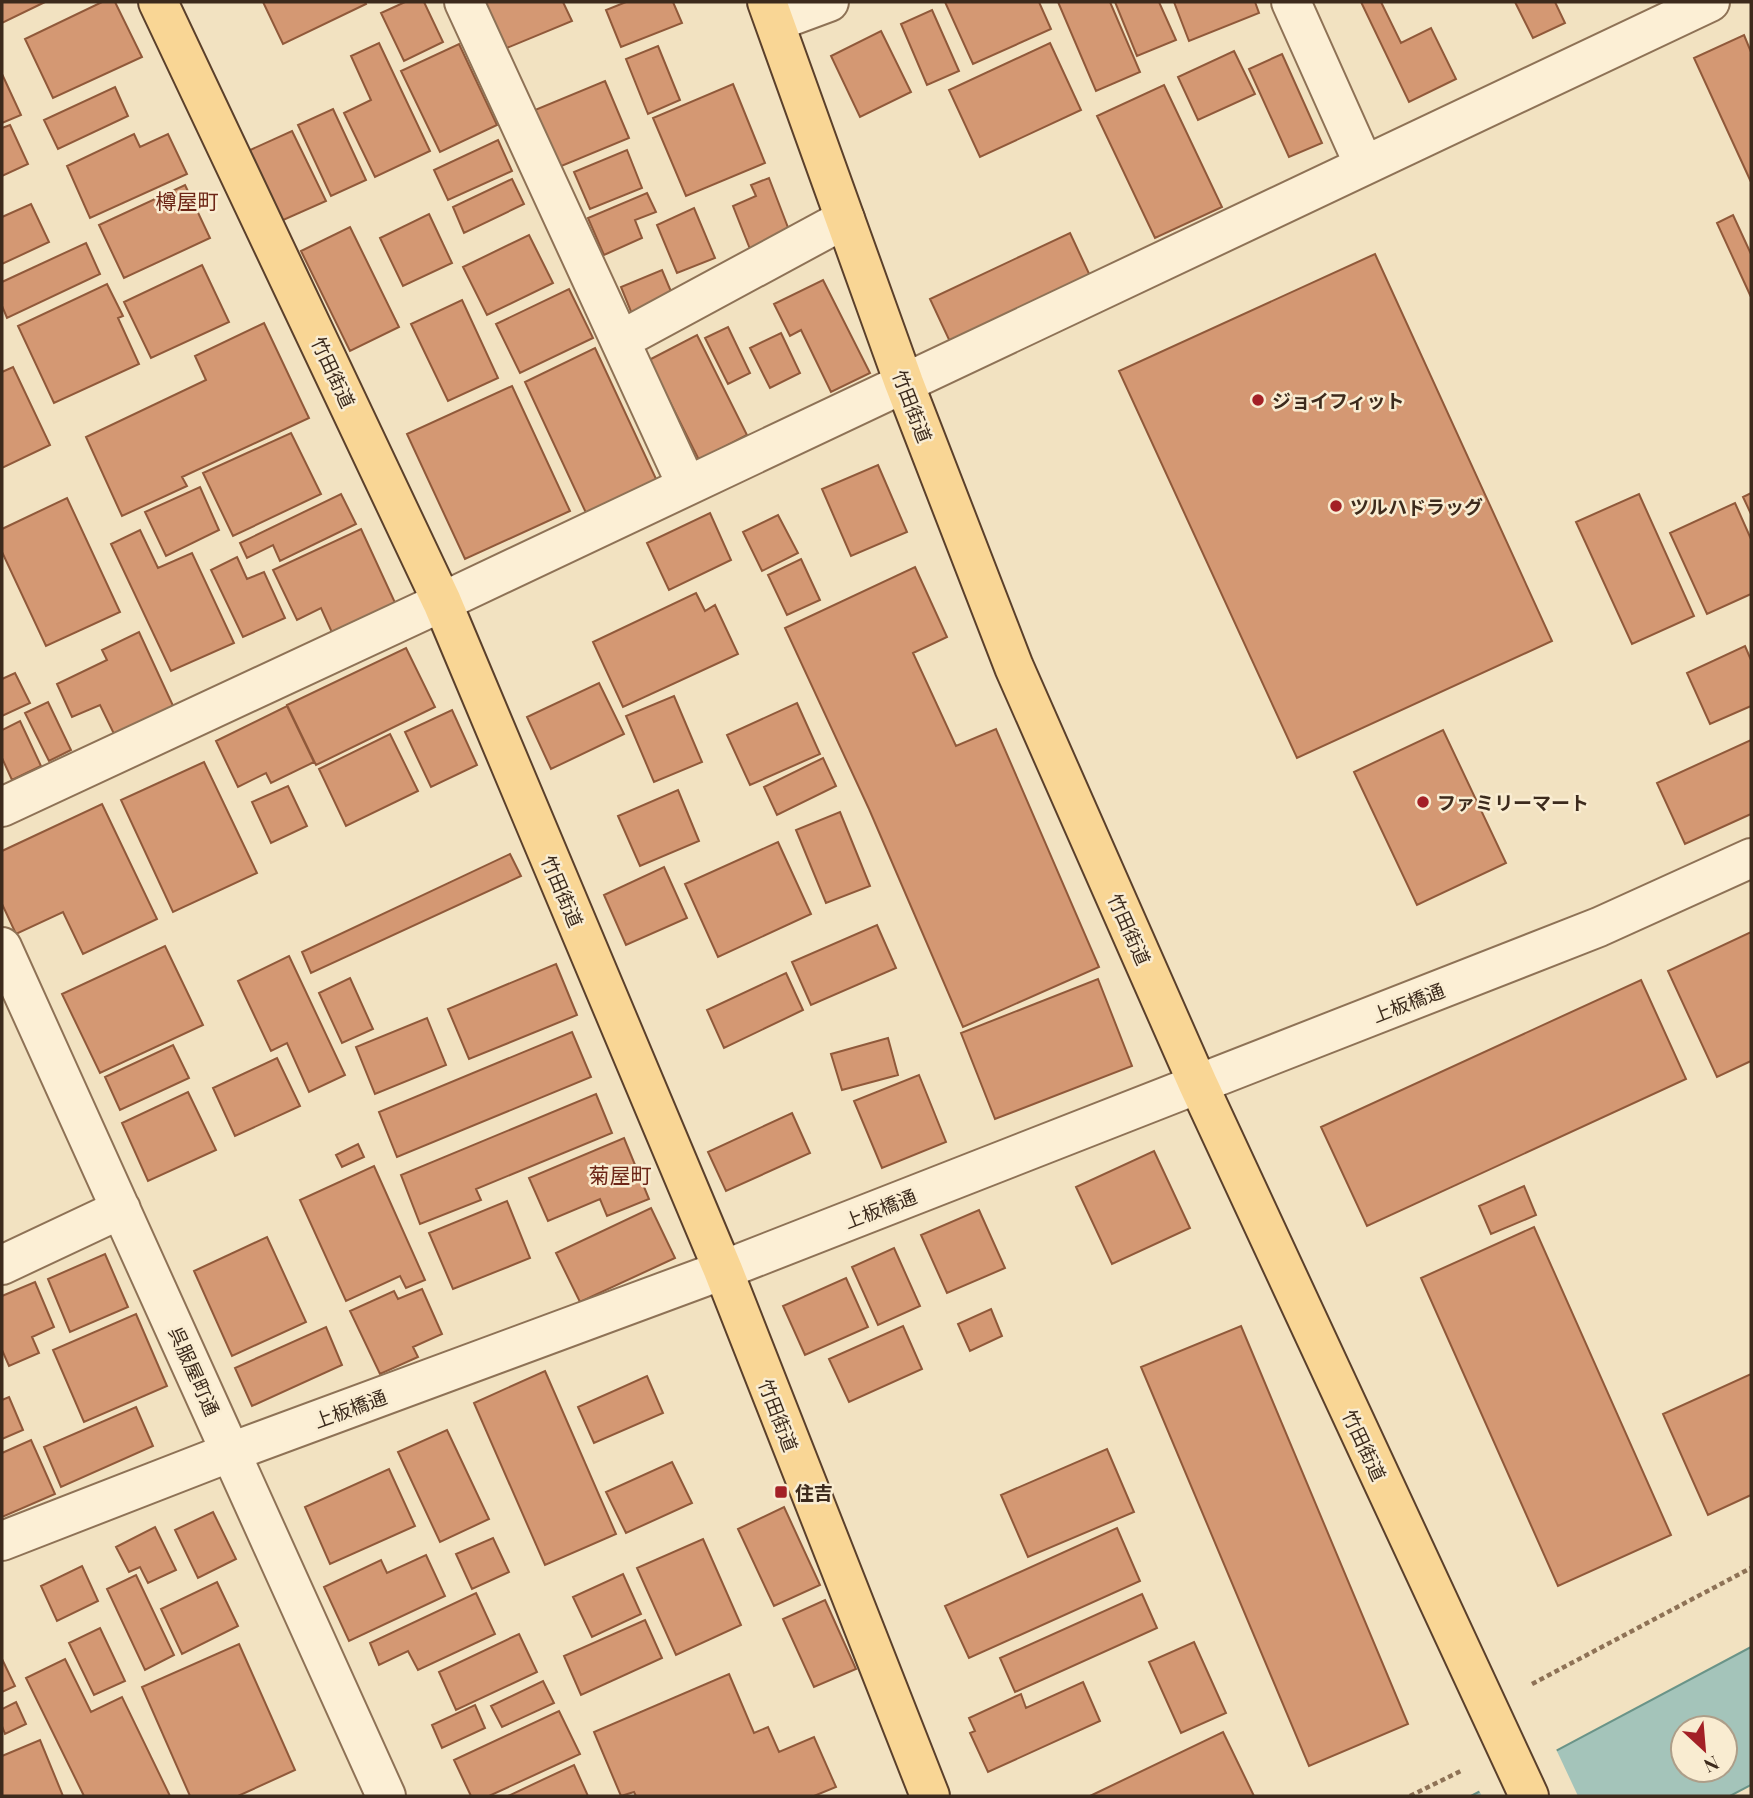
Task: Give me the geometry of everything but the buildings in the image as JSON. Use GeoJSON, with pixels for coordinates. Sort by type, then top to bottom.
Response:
{"type":"FeatureCollection","features":[{"type":"Feature","properties":{"kind":"main road","name":"竹田街道"},"geometry":{"type":"LineString","coordinates":[[158,2],[442,602],[723,1269],[930,1796]]}},
{"type":"Feature","properties":{"kind":"main road","name":"竹田街道"},"geometry":{"type":"LineString","coordinates":[[771,12],[904,383],[1014,667],[1198,1084],[1530,1796]]}},
{"type":"Feature","properties":{"kind":"street"},"geometry":{"type":"LineString","coordinates":[[464,2],[687,486]]}},
{"type":"Feature","properties":{"kind":"street"},"geometry":{"type":"LineString","coordinates":[[771,12],[829,2]]}},
{"type":"Feature","properties":{"kind":"street"},"geometry":{"type":"LineString","coordinates":[[1291,2],[1364,165]]}},
{"type":"Feature","properties":{"kind":"street"},"geometry":{"type":"LineString","coordinates":[[2,807],[442,602],[1710,2]]}},
{"type":"Feature","properties":{"kind":"street"},"geometry":{"type":"LineString","coordinates":[[621,340],[845,219]]}},
{"type":"Feature","properties":{"kind":"street","name":"上板橋通"},"geometry":{"type":"LineString","coordinates":[[2,1541],[231,1452],[723,1269],[1198,1084],[1599,927],[1751,858]]}},
{"type":"Feature","properties":{"kind":"street","name":"呉服屋町通"},"geometry":{"type":"LineString","coordinates":[[2,947],[386,1796]]}},
{"type":"Feature","properties":{"kind":"street"},"geometry":{"type":"LineString","coordinates":[[2,1265],[121,1209]]}},
{"type":"Feature","properties":{"kind":"path"},"geometry":{"type":"LineString","coordinates":[[1489,1707],[1751,1568]]}},
{"type":"Feature","properties":{"kind":"path"},"geometry":{"type":"LineString","coordinates":[[1410,1796],[1463,1770]]}},
{"type":"Feature","properties":{"kind":"water"},"geometry":{"type":"Polygon","coordinates":[[[1751,1647],[1751,1785],[1730,1796],[1471,1796],[1751,1647]]]}},
{"type":"Feature","properties":{"kind":"pier"},"geometry":{"type":"Polygon","coordinates":[[[1555,1747],[1578,1796],[1482,1796],[1478,1789],[1555,1747]]]}},
{"type":"Feature","properties":{"kind":"place","name":"ジョイフィット"},"geometry":{"type":"Point","coordinates":[1258,400]}},
{"type":"Feature","properties":{"kind":"place","name":"ツルハドラッグ"},"geometry":{"type":"Point","coordinates":[1336,506]}},
{"type":"Feature","properties":{"kind":"place","name":"ファミリーマート"},"geometry":{"type":"Point","coordinates":[1423,802]}},
{"type":"Feature","properties":{"kind":"place","name":"住吉"},"geometry":{"type":"Point","coordinates":[781,1492]}},
{"type":"Feature","properties":{"kind":"district","name":"樽屋町"},"geometry":{"type":"Point","coordinates":[187,200]}},
{"type":"Feature","properties":{"kind":"district","name":"菊屋町"},"geometry":{"type":"Point","coordinates":[620,1174]}}]}
